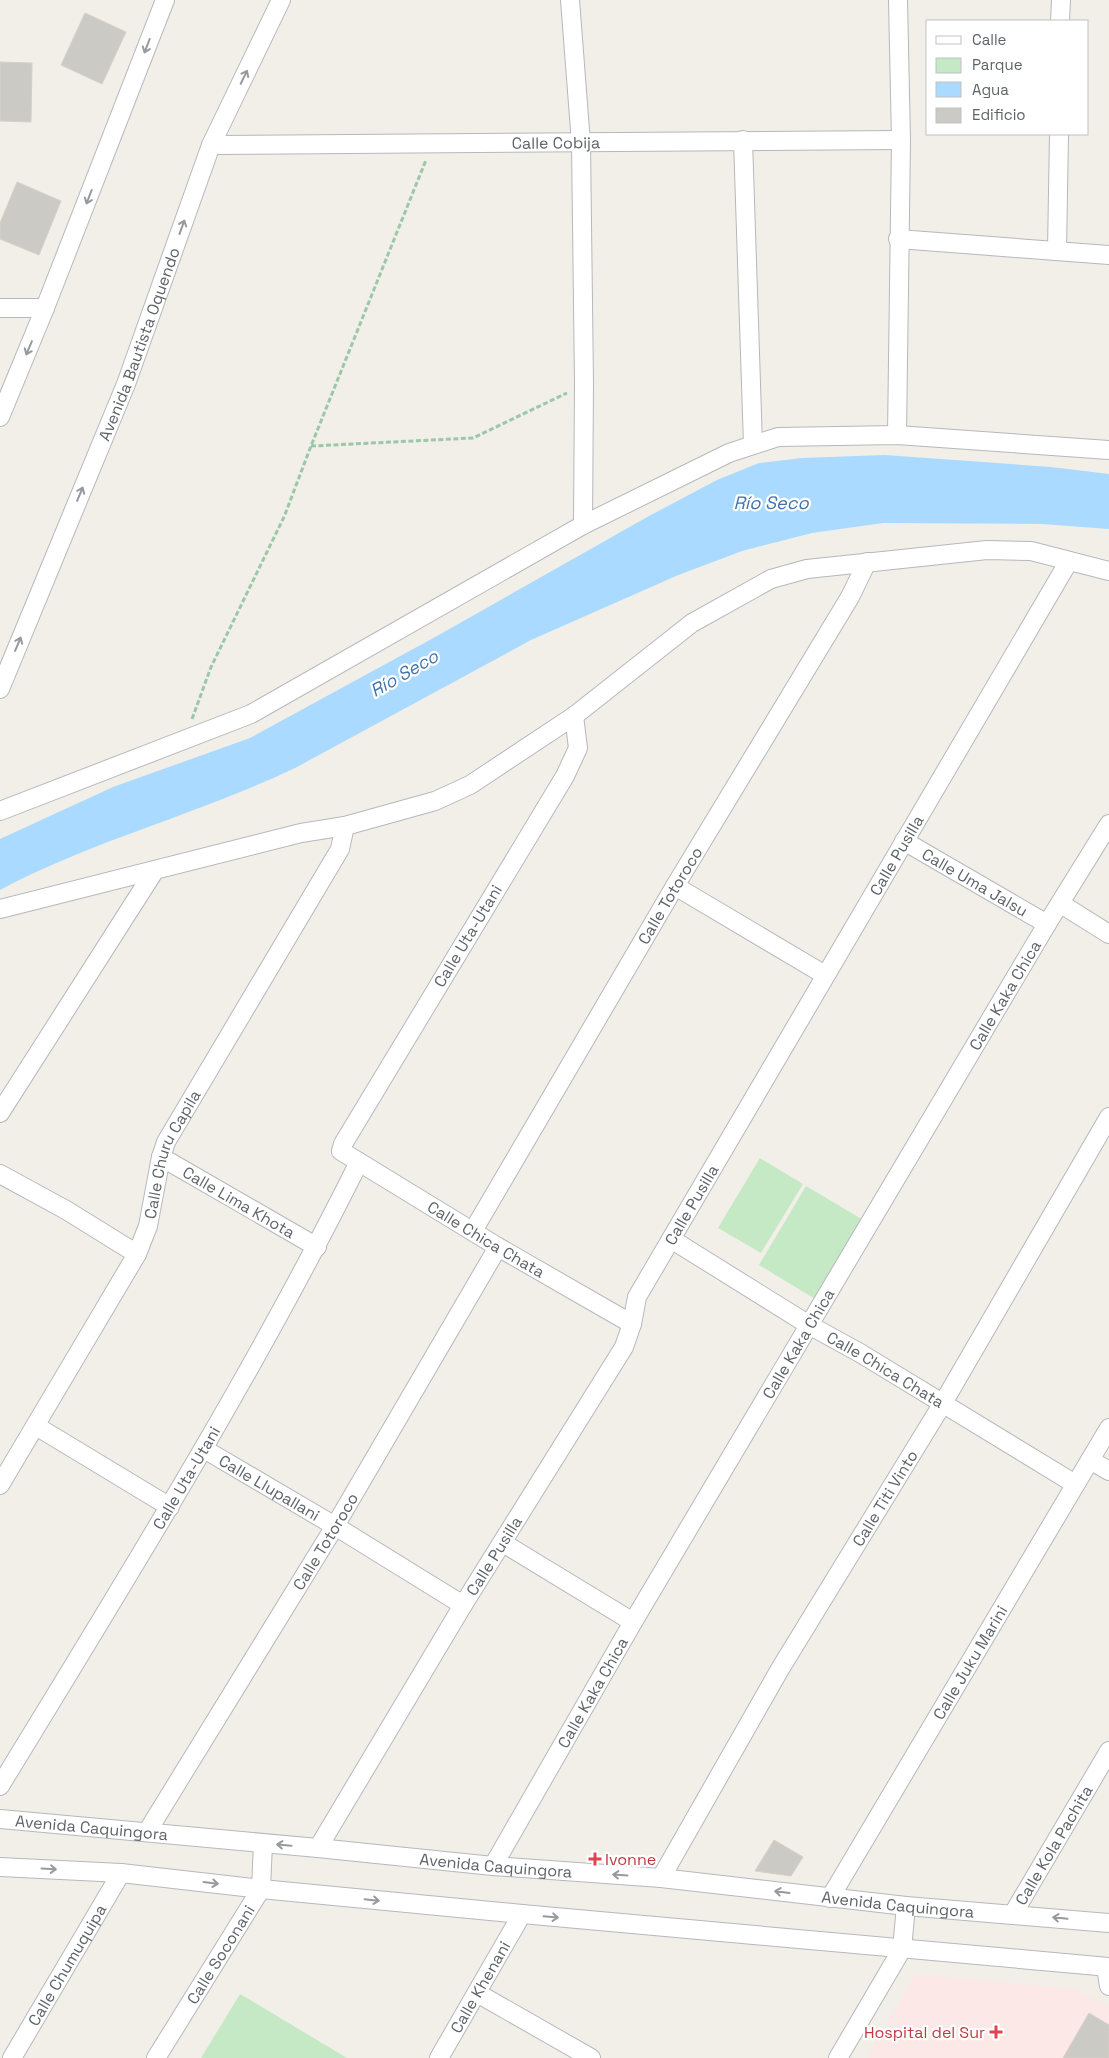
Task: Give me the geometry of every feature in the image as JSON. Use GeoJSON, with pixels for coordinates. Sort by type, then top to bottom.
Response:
{"type":"FeatureCollection","features":[{"type":"Feature","properties":{"kind":"street"},"geometry":{"type":"LineString","coordinates":[[0,417],[45,308],[165,0]]}},
{"type":"Feature","properties":{"kind":"street","name":"Avenida Bautista Oquendo"},"geometry":{"type":"LineString","coordinates":[[0,689],[126,384],[211,145],[281,0]]}},
{"type":"Feature","properties":{"kind":"street"},"geometry":{"type":"LineString","coordinates":[[570,0],[581,143],[584,382],[583,525]]}},
{"type":"Feature","properties":{"kind":"street"},"geometry":{"type":"LineString","coordinates":[[897,435],[898,239],[901,140],[898,0]]}},
{"type":"Feature","properties":{"kind":"street"},"geometry":{"type":"LineString","coordinates":[[1060,20],[1061,0]]}},
{"type":"Feature","properties":{"kind":"street"},"geometry":{"type":"LineString","coordinates":[[1058,251],[1059,135]]}},
{"type":"Feature","properties":{"kind":"street"},"geometry":{"type":"LineString","coordinates":[[743,140],[753,445]]}},
{"type":"Feature","properties":{"kind":"street","name":"Calle Cobija"},"geometry":{"type":"LineString","coordinates":[[211,145],[901,140]]}},
{"type":"Feature","properties":{"kind":"street"},"geometry":{"type":"LineString","coordinates":[[898,239],[1109,255]]}},
{"type":"Feature","properties":{"kind":"street"},"geometry":{"type":"LineString","coordinates":[[0,308],[45,308]]}},
{"type":"Feature","properties":{"kind":"street"},"geometry":{"type":"LineString","coordinates":[[0,811],[251,714],[583,525],[729,453],[753,445],[778,437],[897,435],[1109,450]]}},
{"type":"Feature","properties":{"kind":"street"},"geometry":{"type":"LineString","coordinates":[[0,909],[301,833],[345,826],[435,801],[470,785],[574,716],[692,623],[771,579],[807,568],[986,550],[1031,551],[1109,571]]}},
{"type":"Feature","properties":{"kind":"street","name":"Calle Pusilla"},"geometry":{"type":"LineString","coordinates":[[318,1848],[463,1606],[624,1347],[632,1324],[637,1298],[825,974],[1069,561]]}},
{"type":"Feature","properties":{"kind":"street","name":"Calle Totoroco"},"geometry":{"type":"LineString","coordinates":[[473,1231],[675,886],[850,597],[868,562]]}},
{"type":"Feature","properties":{"kind":"street","name":"Calle Uta-Utani"},"geometry":{"type":"LineString","coordinates":[[341,1151],[343,1144],[565,776],[578,748],[574,716]]}},
{"type":"Feature","properties":{"kind":"street","name":"Calle Kaka Chica"},"geometry":{"type":"LineString","coordinates":[[493,1866],[633,1622],[1047,924],[1109,824]]}},
{"type":"Feature","properties":{"kind":"street","name":"Calle Churu Capila"},"geometry":{"type":"LineString","coordinates":[[0,1485],[137,1254],[148,1226],[161,1157],[175,1125],[340,849],[345,826]]}},
{"type":"Feature","properties":{"kind":"street","name":"Calle Uma Jalsu"},"geometry":{"type":"LineString","coordinates":[[904,842],[1047,924]]}},
{"type":"Feature","properties":{"kind":"street"},"geometry":{"type":"LineString","coordinates":[[0,1113],[155,870]]}},
{"type":"Feature","properties":{"kind":"street"},"geometry":{"type":"LineString","coordinates":[[675,886],[825,974]]}},
{"type":"Feature","properties":{"kind":"street"},"geometry":{"type":"LineString","coordinates":[[1061,904],[1109,934]]}},
{"type":"Feature","properties":{"kind":"street","name":"Calle Titi Vinto"},"geometry":{"type":"LineString","coordinates":[[661,1878],[780,1669],[942,1402],[1109,1117]]}},
{"type":"Feature","properties":{"kind":"street","name":"Calle Chica Chata"},"geometry":{"type":"LineString","coordinates":[[341,1151],[498,1247],[632,1324]]}},
{"type":"Feature","properties":{"kind":"street","name":"Calle Lima Khota"},"geometry":{"type":"LineString","coordinates":[[161,1157],[317,1247]]}},
{"type":"Feature","properties":{"kind":"street","name":"Calle Uta-Utani"},"geometry":{"type":"LineString","coordinates":[[0,1786],[204,1448],[317,1247],[359,1162]]}},
{"type":"Feature","properties":{"kind":"street"},"geometry":{"type":"LineString","coordinates":[[1,1178],[66,1210],[137,1254]]}},
{"type":"Feature","properties":{"kind":"street","name":"Calle Chica Chata"},"geometry":{"type":"LineString","coordinates":[[671,1239],[809,1325],[942,1402],[1075,1484]]}},
{"type":"Feature","properties":{"kind":"street","name":"Calle Totoroco"},"geometry":{"type":"LineString","coordinates":[[148,1832],[335,1526],[498,1247]]}},
{"type":"Feature","properties":{"kind":"street"},"geometry":{"type":"LineString","coordinates":[[36,1426],[170,1507]]}},
{"type":"Feature","properties":{"kind":"street","name":"Calle Juku Marini"},"geometry":{"type":"LineString","coordinates":[[830,1898],[1109,1428]]}},
{"type":"Feature","properties":{"kind":"street","name":"Calle Llupallani"},"geometry":{"type":"LineString","coordinates":[[204,1448],[335,1526],[463,1606]]}},
{"type":"Feature","properties":{"kind":"street"},"geometry":{"type":"LineString","coordinates":[[1090,1460],[1109,1471]]}},
{"type":"Feature","properties":{"kind":"street"},"geometry":{"type":"LineString","coordinates":[[503,1543],[633,1622]]}},
{"type":"Feature","properties":{"kind":"street","name":"Calle Kola Pachita"},"geometry":{"type":"LineString","coordinates":[[1013,1914],[1109,1750]]}},
{"type":"Feature","properties":{"kind":"street","name":"Avenida Caquingora"},"geometry":{"type":"LineString","coordinates":[[0,1819],[493,1866],[661,1878],[906,1906],[1109,1923]]}},
{"type":"Feature","properties":{"kind":"street","name":"Calle Soconani"},"geometry":{"type":"LineString","coordinates":[[156,2058],[261,1889],[262,1844]]}},
{"type":"Feature","properties":{"kind":"street"},"geometry":{"type":"LineString","coordinates":[[0,1867],[121,1873],[261,1889],[522,1914],[1108,1967],[1109,1986]]}},
{"type":"Feature","properties":{"kind":"street","name":"Calle Chumuquipa"},"geometry":{"type":"LineString","coordinates":[[12,2058],[121,1873]]}},
{"type":"Feature","properties":{"kind":"street"},"geometry":{"type":"LineString","coordinates":[[838,2058],[902,1949],[906,1906]]}},
{"type":"Feature","properties":{"kind":"street","name":"Calle Khenani"},"geometry":{"type":"LineString","coordinates":[[439,2058],[522,1914]]}},
{"type":"Feature","properties":{"kind":"street"},"geometry":{"type":"LineString","coordinates":[[477,1993],[591,2058]]}},
{"type":"Feature","properties":{"kind":"path"},"geometry":{"type":"LineString","coordinates":[[184,741],[210,668],[284,517],[432,143]]}},
{"type":"Feature","properties":{"kind":"path"},"geometry":{"type":"LineString","coordinates":[[311,446],[473,438],[578,388],[584,382]]}},
{"type":"Feature","properties":{"kind":"shaded area","name":"Hospital del Sur"},"geometry":{"type":"Polygon","coordinates":[[[916,1974],[1074,1989],[1109,2006],[1109,2058],[867,2058],[916,1974]]]}},
{"type":"Feature","properties":{"kind":"green space"},"geometry":{"type":"Polygon","coordinates":[[[760,1158],[803,1184],[761,1253],[718,1228],[760,1158]]]}},
{"type":"Feature","properties":{"kind":"green space"},"geometry":{"type":"Polygon","coordinates":[[[806,1186],[875,1227],[827,1306],[759,1265],[806,1186]]]}},
{"type":"Feature","properties":{"kind":"green space"},"geometry":{"type":"Polygon","coordinates":[[[240,1994],[347,2058],[201,2058],[240,1994]]]}},
{"type":"Feature","properties":{"kind":"water","name":"Río Seco"},"geometry":{"type":"Polygon","coordinates":[[[885,455],[1051,467],[1109,474],[1109,529],[1042,524],[883,523],[812,533],[742,551],[676,576],[531,640],[295,768],[222,799],[72,856],[0,890],[0,839],[113,787],[250,738],[717,480],[759,463],[802,458],[885,455]]]}},
{"type":"Feature","properties":{"kind":"building"},"geometry":{"type":"Polygon","coordinates":[[[85,13],[126,32],[102,84],[61,65],[85,13]]]}},
{"type":"Feature","properties":{"kind":"building"},"geometry":{"type":"Polygon","coordinates":[[[0,62],[32,63],[31,122],[0,121],[0,62]]]}},
{"type":"Feature","properties":{"kind":"building"},"geometry":{"type":"Polygon","coordinates":[[[17,182],[61,201],[39,255],[0,239],[0,223],[17,182]]]}},
{"type":"Feature","properties":{"kind":"building"},"geometry":{"type":"Polygon","coordinates":[[[774,1840],[803,1857],[791,1876],[755,1871],[774,1840]]]}},
{"type":"Feature","properties":{"kind":"building"},"geometry":{"type":"Polygon","coordinates":[[[1089,2013],[1109,2025],[1109,2058],[1063,2058],[1089,2013]]]}},
{"type":"Feature","properties":{"kind":"place","name":"Ivonne"},"geometry":{"type":"Point","coordinates":[595,1859]}},
{"type":"Feature","properties":{"kind":"place","name":"Hospital del Sur"},"geometry":{"type":"Point","coordinates":[996,2032]}}]}
